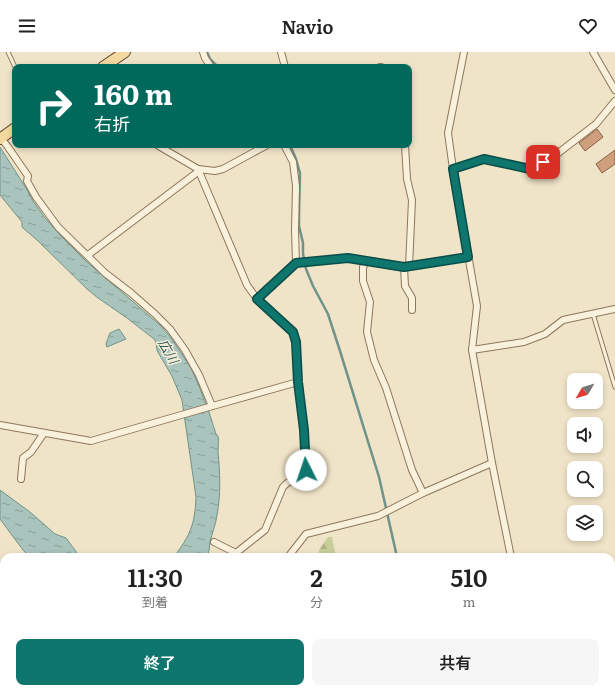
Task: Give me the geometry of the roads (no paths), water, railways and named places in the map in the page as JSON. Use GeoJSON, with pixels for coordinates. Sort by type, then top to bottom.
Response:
{"type":"FeatureCollection","features":[{"type":"Feature","properties":{"kind":"main road"},"geometry":{"type":"LineString","coordinates":[[107,64],[125,52]]}},
{"type":"Feature","properties":{"kind":"main road"},"geometry":{"type":"LineString","coordinates":[[0,139],[12,130]]}},
{"type":"Feature","properties":{"kind":"street"},"geometry":{"type":"LineString","coordinates":[[203,52],[209,64]]}},
{"type":"Feature","properties":{"kind":"street"},"geometry":{"type":"LineString","coordinates":[[281,52],[284,64]]}},
{"type":"Feature","properties":{"kind":"street"},"geometry":{"type":"LineString","coordinates":[[464,52],[448,133],[477,306],[472,350],[492,463],[510,553]]}},
{"type":"Feature","properties":{"kind":"street"},"geometry":{"type":"LineString","coordinates":[[593,52],[615,90]]}},
{"type":"Feature","properties":{"kind":"street"},"geometry":{"type":"LineString","coordinates":[[453,169],[484,159],[530,169],[557,154],[596,124],[615,101]]}},
{"type":"Feature","properties":{"kind":"street"},"geometry":{"type":"LineString","coordinates":[[0,139],[8,147],[28,176],[27,181],[36,197],[58,227],[105,273],[131,293],[170,329],[185,350],[200,376],[211,406]]}},
{"type":"Feature","properties":{"kind":"street"},"geometry":{"type":"LineString","coordinates":[[162,148],[198,170],[215,171],[223,169],[262,148]]}},
{"type":"Feature","properties":{"kind":"street"},"geometry":{"type":"LineString","coordinates":[[286,148],[293,162],[296,186],[296,263]]}},
{"type":"Feature","properties":{"kind":"street"},"geometry":{"type":"LineString","coordinates":[[405,148],[407,179],[412,200],[405,286],[412,298],[412,310]]}},
{"type":"Feature","properties":{"kind":"street"},"geometry":{"type":"LineString","coordinates":[[88,255],[198,170]]}},
{"type":"Feature","properties":{"kind":"street"},"geometry":{"type":"LineString","coordinates":[[198,170],[248,285],[257,299],[293,332],[296,342],[306,470],[304,475],[293,479],[283,487],[265,530],[236,553],[214,542]]}},
{"type":"Feature","properties":{"kind":"street"},"geometry":{"type":"LineString","coordinates":[[257,299],[296,263],[348,258],[406,267],[468,257]]}},
{"type":"Feature","properties":{"kind":"street"},"geometry":{"type":"LineString","coordinates":[[366,262],[362,267],[363,281],[370,302],[367,332],[374,360],[386,388],[412,470],[424,493]]}},
{"type":"Feature","properties":{"kind":"street"},"geometry":{"type":"LineString","coordinates":[[472,350],[524,342],[546,334],[563,320],[615,308]]}},
{"type":"Feature","properties":{"kind":"street"},"geometry":{"type":"LineString","coordinates":[[0,425],[91,441],[298,382]]}},
{"type":"Feature","properties":{"kind":"street"},"geometry":{"type":"LineString","coordinates":[[21,480],[23,458],[31,452],[44,433]]}},
{"type":"Feature","properties":{"kind":"street"},"geometry":{"type":"LineString","coordinates":[[291,553],[306,534],[378,516],[424,493],[492,463]]}},
{"type":"Feature","properties":{"kind":"lane"},"geometry":{"type":"LineString","coordinates":[[8,52],[14,64]]}},
{"type":"Feature","properties":{"kind":"lane"},"geometry":{"type":"LineString","coordinates":[[593,314],[615,387]]}},
{"type":"Feature","properties":{"kind":"water","name":"広川"},"geometry":{"type":"Polygon","coordinates":[[[0,147],[45,218],[86,261],[161,326],[172,339],[191,368],[218,436],[220,484],[219,499],[216,522],[208,553],[177,553],[191,529],[196,497],[182,400],[172,376],[157,350],[156,342],[127,318],[87,289],[22,227],[22,222],[0,195],[0,147]]]}},
{"type":"Feature","properties":{"kind":"water"},"geometry":{"type":"Polygon","coordinates":[[[119,329],[126,339],[107,347],[106,344],[110,333],[119,329]]]}},
{"type":"Feature","properties":{"kind":"water"},"geometry":{"type":"Polygon","coordinates":[[[0,490],[30,512],[55,534],[66,538],[77,553],[26,553],[0,519],[0,490]]]}},
{"type":"Feature","properties":{"kind":"waterway"},"geometry":{"type":"LineString","coordinates":[[207,52],[210,59],[215,64]]}},
{"type":"Feature","properties":{"kind":"waterway"},"geometry":{"type":"LineString","coordinates":[[291,148],[300,173],[299,226],[303,243],[303,254],[306,269],[328,314],[340,351],[379,477],[396,553]]}}]}
